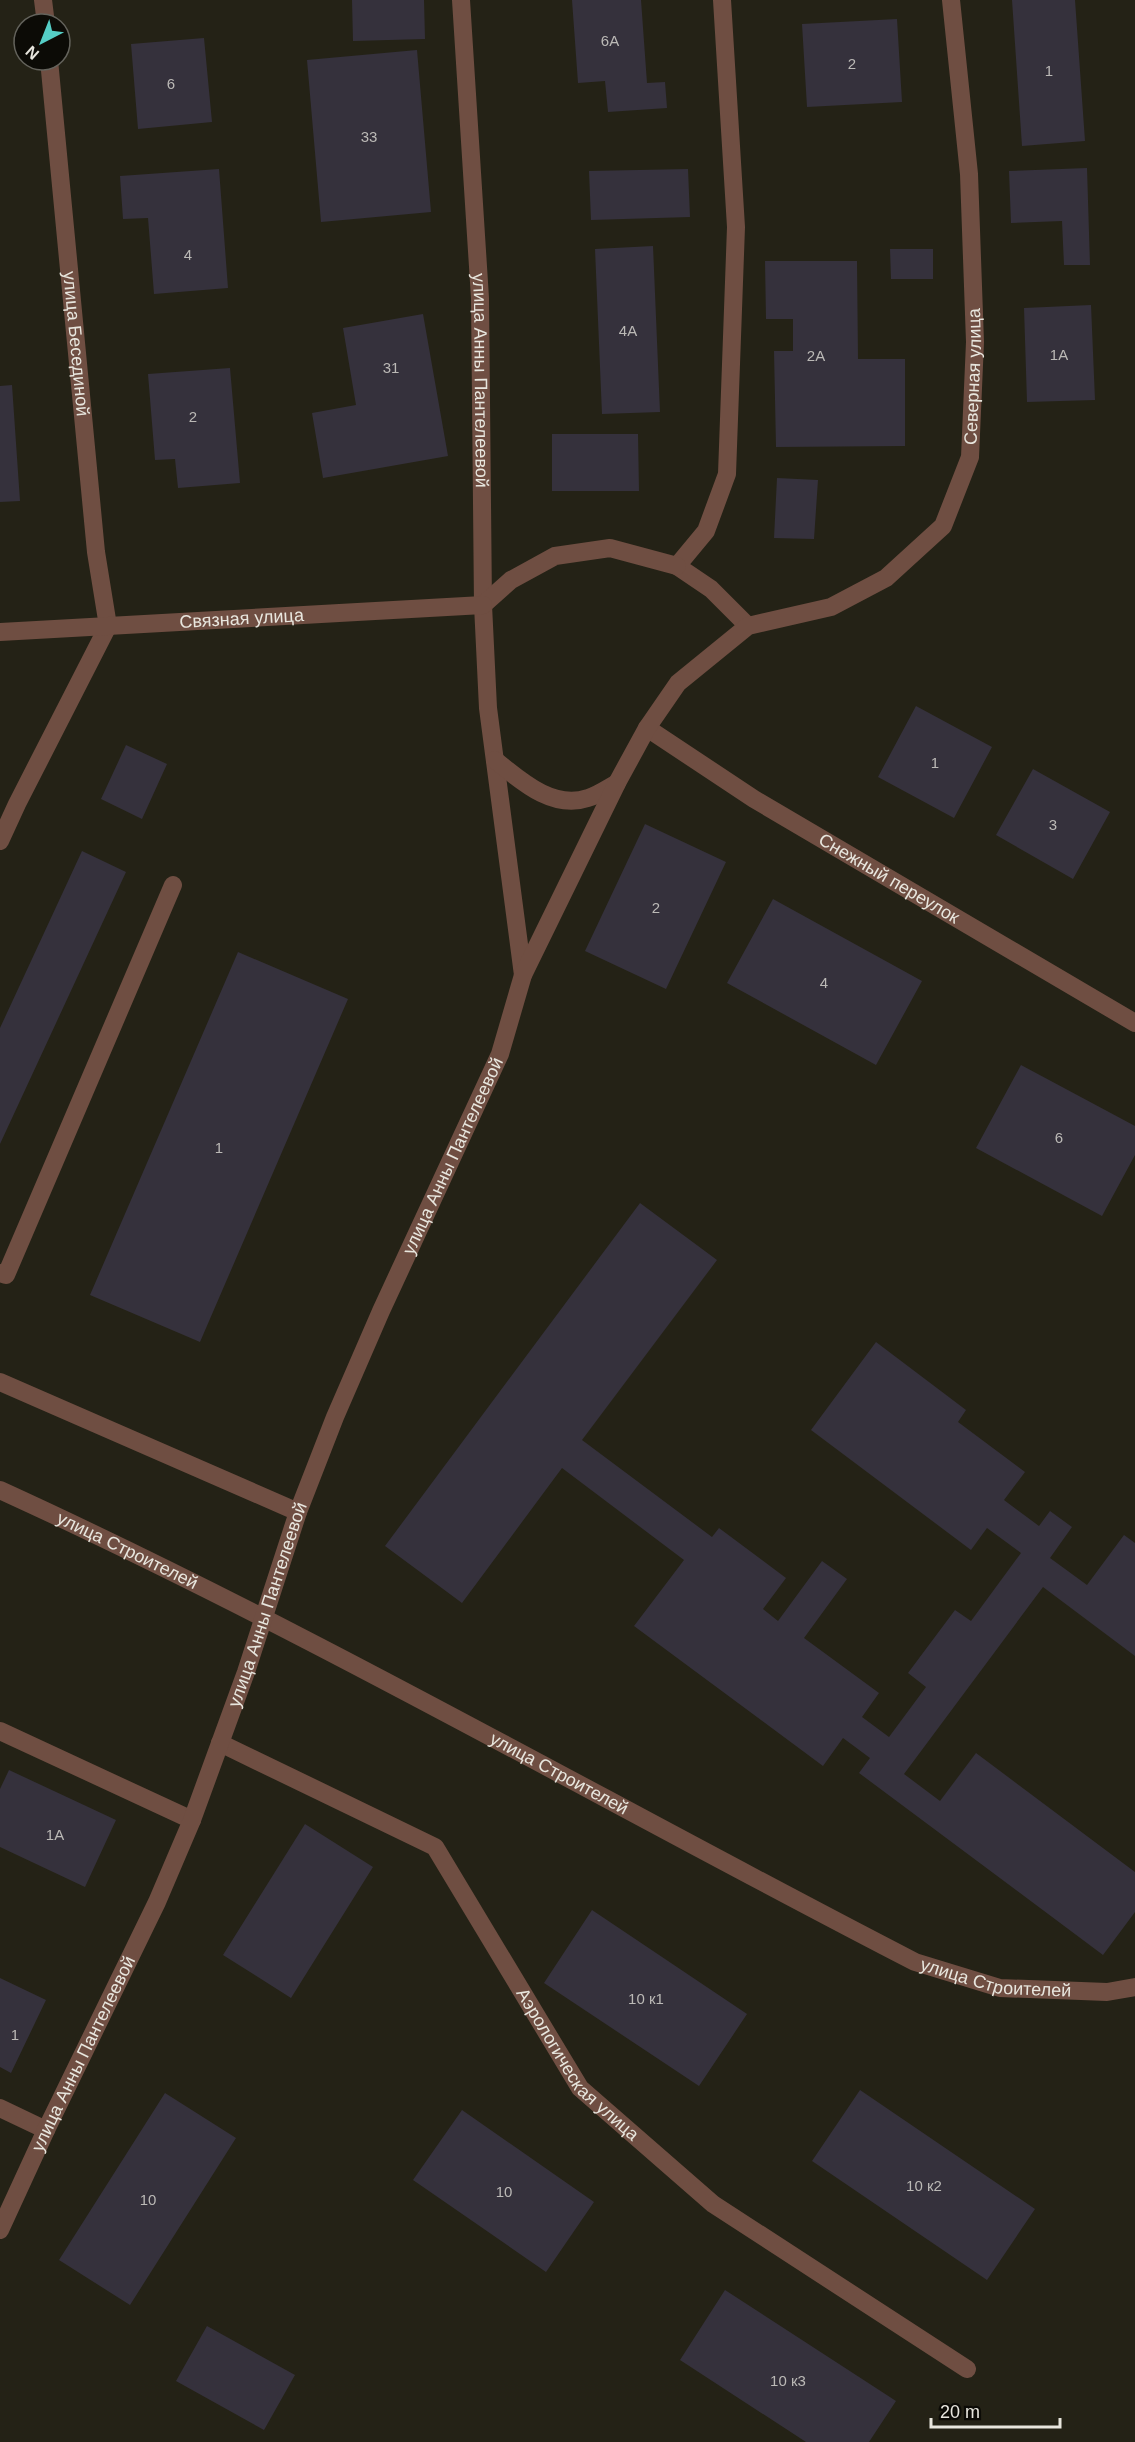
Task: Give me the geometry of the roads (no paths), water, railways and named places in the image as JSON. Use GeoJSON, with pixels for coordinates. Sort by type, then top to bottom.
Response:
{"type":"FeatureCollection","features":[{"type":"Feature","properties":{"kind":"street","name":"улица Анны Пантелеевой"},"geometry":{"type":"LineString","coordinates":[[461,0],[480,298],[483,605],[488,708],[523,975]]}},
{"type":"Feature","properties":{"kind":"street"},"geometry":{"type":"LineString","coordinates":[[677,566],[706,531],[727,474],[736,227],[722,0]]}},
{"type":"Feature","properties":{"kind":"street","name":"Северная улица"},"geometry":{"type":"LineString","coordinates":[[647,728],[678,683],[748,626],[831,607],[886,578],[944,526],[970,457],[975,342],[969,174],[951,0]]}},
{"type":"Feature","properties":{"kind":"street","name":"улица Бесединой"},"geometry":{"type":"LineString","coordinates":[[50,72],[96,552],[108,626]]}},
{"type":"Feature","properties":{"kind":"street"},"geometry":{"type":"LineString","coordinates":[[483,605],[511,580],[555,556],[610,548],[677,566],[711,588],[748,626]]}},
{"type":"Feature","properties":{"kind":"street","name":"Связная улица"},"geometry":{"type":"LineString","coordinates":[[0,632],[483,605]]}},
{"type":"Feature","properties":{"kind":"street"},"geometry":{"type":"LineString","coordinates":[[0,841],[16,804],[108,626]]}},
{"type":"Feature","properties":{"kind":"street","name":"улица Анны Пантелеевой"},"geometry":{"type":"LineString","coordinates":[[0,2230],[157,1902],[192,1820],[298,1512],[335,1417],[381,1311],[500,1054],[523,975],[617,783],[647,728]]}},
{"type":"Feature","properties":{"kind":"street","name":"Снежный переулок"},"geometry":{"type":"LineString","coordinates":[[647,728],[754,799],[1135,1023]]}},
{"type":"Feature","properties":{"kind":"street"},"geometry":{"type":"LineString","coordinates":[[495,760],[525,785],[545,795],[564,800],[587,799],[617,783]]}},
{"type":"Feature","properties":{"kind":"street"},"geometry":{"type":"LineString","coordinates":[[0,1273],[6,1275],[173,885]]}},
{"type":"Feature","properties":{"kind":"street"},"geometry":{"type":"LineString","coordinates":[[0,1382],[298,1512]]}},
{"type":"Feature","properties":{"kind":"street","name":"улица Строителей"},"geometry":{"type":"LineString","coordinates":[[0,1490],[101,1536],[381,1677],[915,1962],[1000,1988],[1107,1992],[1135,1987]]}},
{"type":"Feature","properties":{"kind":"street"},"geometry":{"type":"LineString","coordinates":[[0,1731],[192,1820]]}},
{"type":"Feature","properties":{"kind":"street","name":"Аэрологическая улица"},"geometry":{"type":"LineString","coordinates":[[220,1743],[435,1847],[580,2088],[713,2204],[967,2369]]}},
{"type":"Feature","properties":{"kind":"street"},"geometry":{"type":"LineString","coordinates":[[0,2108],[46,2130]]}}]}
